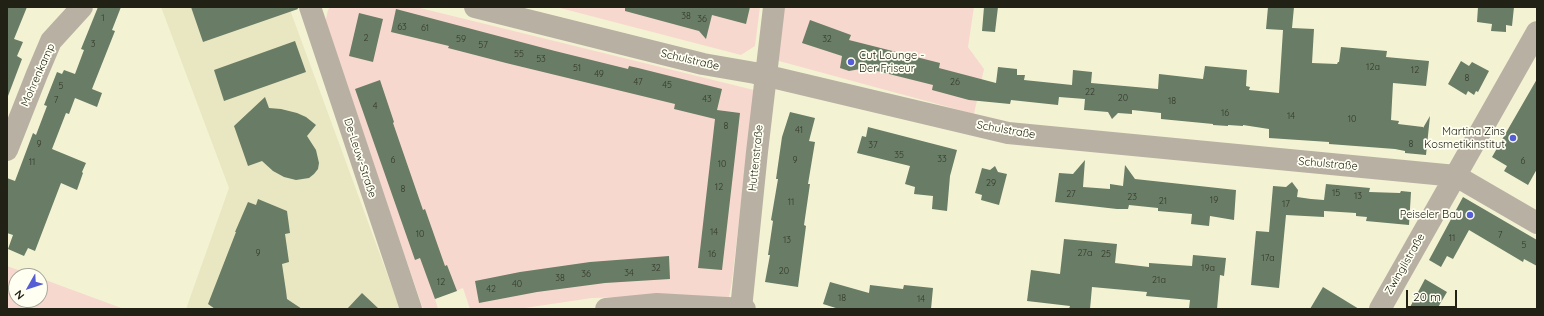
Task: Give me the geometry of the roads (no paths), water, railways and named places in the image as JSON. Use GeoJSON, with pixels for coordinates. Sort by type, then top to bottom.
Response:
{"type":"FeatureCollection","features":[{"type":"Feature","properties":{"kind":"street","name":"Mohrenkamp"},"geometry":{"type":"LineString","coordinates":[[7,150],[37,74],[52,41],[82,7]]}},
{"type":"Feature","properties":{"kind":"street","name":"De-Leuw-Straße"},"geometry":{"type":"LineString","coordinates":[[310,7],[411,309]]}},
{"type":"Feature","properties":{"kind":"street","name":"Schulstraße"},"geometry":{"type":"LineString","coordinates":[[475,7],[703,64],[766,76],[1008,133],[1456,176],[1537,223]]}},
{"type":"Feature","properties":{"kind":"street","name":"Huttenstraße"},"geometry":{"type":"LineString","coordinates":[[742,309],[774,7]]}},
{"type":"Feature","properties":{"kind":"street","name":"Zwinglistraße"},"geometry":{"type":"LineString","coordinates":[[1380,309],[1537,32]]}},
{"type":"Feature","properties":{"kind":"street"},"geometry":{"type":"LineString","coordinates":[[606,309],[657,304],[742,309]]}},
{"type":"Feature","properties":{"kind":"place","name":"Cut Lounge - Der Friseur"},"geometry":{"type":"Point","coordinates":[851,62]}},
{"type":"Feature","properties":{"kind":"place","name":"Martina Zins Kosmetikinstitut"},"geometry":{"type":"Point","coordinates":[1513,138]}},
{"type":"Feature","properties":{"kind":"place","name":"Peiseler Bau"},"geometry":{"type":"Point","coordinates":[1470,215]}}]}
